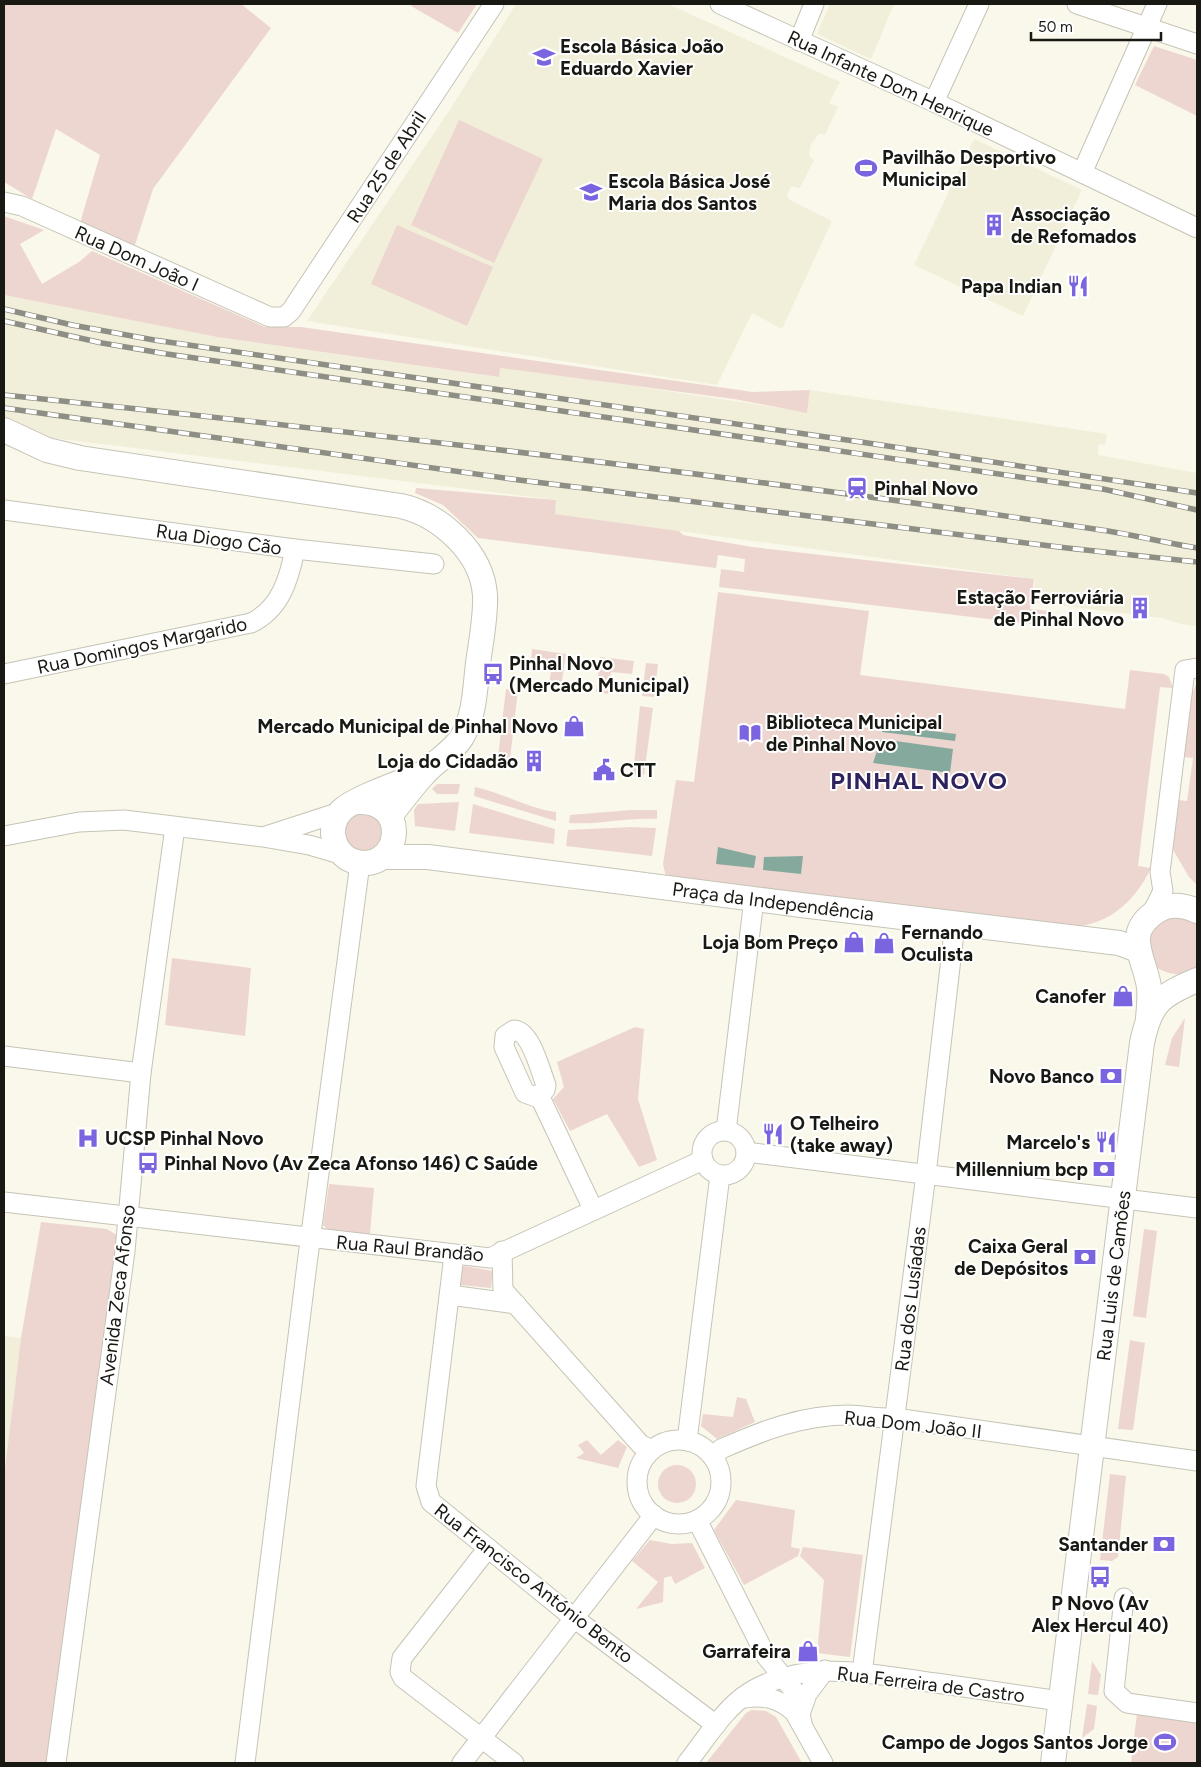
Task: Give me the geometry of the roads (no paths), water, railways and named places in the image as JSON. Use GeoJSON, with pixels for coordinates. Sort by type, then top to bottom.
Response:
{"type":"FeatureCollection","features":[{"type":"Feature","properties":{"kind":"main road"},"geometry":{"type":"LineString","coordinates":[[4,430],[47,450],[80,458],[391,504],[420,511],[448,530],[470,556],[484,587],[484,610],[470,718],[462,737],[452,749],[425,773],[392,825],[389,851],[362,858],[334,838],[333,829],[349,807],[425,773]]}},
{"type":"Feature","properties":{"kind":"main road"},"geometry":{"type":"LineString","coordinates":[[349,807],[376,804],[392,825],[428,857]]}},
{"type":"Feature","properties":{"kind":"main road","name":"Praça da Independência"},"geometry":{"type":"LineString","coordinates":[[362,858],[428,857],[955,924],[1133,952]]}},
{"type":"Feature","properties":{"kind":"main road"},"geometry":{"type":"LineString","coordinates":[[1133,952],[1147,920],[1162,908],[1174,905],[1192,909]]}},
{"type":"Feature","properties":{"kind":"main road","name":"Rua Luis de Camões"},"geometry":{"type":"LineString","coordinates":[[1133,952],[1148,973],[1158,980],[1171,985],[1190,982]]}},
{"type":"Feature","properties":{"kind":"main road","name":"Rua Luis de Camões"},"geometry":{"type":"LineString","coordinates":[[1053,1763],[1140,1053],[1148,1018],[1149,988],[1133,952]]}},
{"type":"Feature","properties":{"kind":"main road","name":"Rua Luis de Camões"},"geometry":{"type":"LineString","coordinates":[[1148,1018],[1167,993],[1190,982]]}},
{"type":"Feature","properties":{"kind":"street","name":"Rua 25 de Abril"},"geometry":{"type":"LineString","coordinates":[[270,317],[284,317],[291,312],[494,4]]}},
{"type":"Feature","properties":{"kind":"street","name":"Rua Infante Dom Henrique"},"geometry":{"type":"LineString","coordinates":[[720,4],[934,102],[1197,228]]}},
{"type":"Feature","properties":{"kind":"street"},"geometry":{"type":"LineString","coordinates":[[799,41],[814,4]]}},
{"type":"Feature","properties":{"kind":"street"},"geometry":{"type":"LineString","coordinates":[[934,102],[979,4]]}},
{"type":"Feature","properties":{"kind":"street"},"geometry":{"type":"LineString","coordinates":[[1077,4],[1197,44]]}},
{"type":"Feature","properties":{"kind":"street"},"geometry":{"type":"LineString","coordinates":[[1082,173],[1157,4]]}},
{"type":"Feature","properties":{"kind":"street","name":"Rua Dom João I"},"geometry":{"type":"LineString","coordinates":[[4,202],[22,206],[270,317]]}},
{"type":"Feature","properties":{"kind":"street","name":"Rua Diogo Cão"},"geometry":{"type":"LineString","coordinates":[[4,510],[295,549],[434,564]]}},
{"type":"Feature","properties":{"kind":"street","name":"Rua Domingos Margarido"},"geometry":{"type":"LineString","coordinates":[[4,674],[250,623],[263,617],[279,600],[290,573],[295,549]]}},
{"type":"Feature","properties":{"kind":"street"},"geometry":{"type":"LineString","coordinates":[[1147,920],[1163,891],[1160,872],[1191,669]]}},
{"type":"Feature","properties":{"kind":"street"},"geometry":{"type":"LineString","coordinates":[[263,837],[349,807]]}},
{"type":"Feature","properties":{"kind":"street"},"geometry":{"type":"LineString","coordinates":[[4,836],[88,822],[124,820],[309,844],[362,858],[310,1238],[245,1763]]}},
{"type":"Feature","properties":{"kind":"street","name":"Avenida Zeca Afonso"},"geometry":{"type":"LineString","coordinates":[[56,1763],[128,1217],[141,1073],[176,827]]}},
{"type":"Feature","properties":{"kind":"street"},"geometry":{"type":"LineString","coordinates":[[1163,883],[1170,893],[1192,909]]}},
{"type":"Feature","properties":{"kind":"street"},"geometry":{"type":"LineString","coordinates":[[726,1132],[754,899]]}},
{"type":"Feature","properties":{"kind":"street","name":"Rua dos Lusíadas"},"geometry":{"type":"LineString","coordinates":[[862,1673],[926,1174],[955,924]]}},
{"type":"Feature","properties":{"kind":"street"},"geometry":{"type":"LineString","coordinates":[[4,1056],[141,1073]]}},
{"type":"Feature","properties":{"kind":"street"},"geometry":{"type":"LineString","coordinates":[[539,1095],[594,1209]]}},
{"type":"Feature","properties":{"kind":"street"},"geometry":{"type":"LineString","coordinates":[[726,1132],[740,1138],[746,1152],[745,1160],[736,1172],[720,1175],[707,1167],[702,1153],[707,1140],[712,1134],[726,1132]]}},
{"type":"Feature","properties":{"kind":"street"},"geometry":{"type":"LineString","coordinates":[[746,1152],[1197,1208]]}},
{"type":"Feature","properties":{"kind":"street","name":"Rua Raul Brandão"},"geometry":{"type":"LineString","coordinates":[[4,1202],[490,1258],[703,1160]]}},
{"type":"Feature","properties":{"kind":"street"},"geometry":{"type":"LineString","coordinates":[[687,1441],[720,1175]]}},
{"type":"Feature","properties":{"kind":"street"},"geometry":{"type":"LineString","coordinates":[[502,1251],[503,1290],[641,1445],[652,1450]]}},
{"type":"Feature","properties":{"kind":"street","name":"Rua Francisco António Bento"},"geometry":{"type":"LineString","coordinates":[[454,1255],[426,1486],[430,1502],[436,1509],[488,1548],[574,1618],[716,1725]]}},
{"type":"Feature","properties":{"kind":"street"},"geometry":{"type":"LineString","coordinates":[[450,1295],[516,1304]]}},
{"type":"Feature","properties":{"kind":"street","name":"Rua Dom João II"},"geometry":{"type":"LineString","coordinates":[[713,1457],[721,1449],[788,1423],[814,1417],[848,1415],[894,1418],[1197,1461]]}},
{"type":"Feature","properties":{"kind":"street"},"geometry":{"type":"LineString","coordinates":[[675,1440],[687,1441],[706,1449],[713,1457],[721,1480],[720,1492],[707,1513],[697,1520],[674,1524],[654,1516],[645,1506],[639,1495],[637,1483],[638,1470],[643,1459],[662,1443],[675,1440]]}},
{"type":"Feature","properties":{"kind":"street"},"geometry":{"type":"LineString","coordinates":[[462,1763],[654,1516]]}},
{"type":"Feature","properties":{"kind":"street"},"geometry":{"type":"LineString","coordinates":[[697,1520],[766,1656],[794,1692],[798,1716],[823,1763]]}},
{"type":"Feature","properties":{"kind":"street"},"geometry":{"type":"LineString","coordinates":[[488,1548],[402,1658],[399,1665],[403,1678],[514,1763]]}},
{"type":"Feature","properties":{"kind":"street"},"geometry":{"type":"LineString","coordinates":[[1124,1598],[1114,1691],[1126,1703],[1197,1713]]}},
{"type":"Feature","properties":{"kind":"street"},"geometry":{"type":"LineString","coordinates":[[798,1716],[807,1694],[825,1670]]}},
{"type":"Feature","properties":{"kind":"street","name":"Rua Ferreira de Castro"},"geometry":{"type":"LineString","coordinates":[[687,1763],[716,1725],[743,1698],[766,1684],[783,1677],[825,1670],[862,1673],[1060,1701]]}},
{"type":"Feature","properties":{"kind":"street"},"geometry":{"type":"LineString","coordinates":[[743,1698],[770,1698],[782,1702],[798,1716]]}},
{"type":"Feature","properties":{"kind":"water"},"geometry":{"type":"Polygon","coordinates":[[[882,725],[956,734],[955,741],[882,732],[882,725]]]}},
{"type":"Feature","properties":{"kind":"water"},"geometry":{"type":"Polygon","coordinates":[[[881,739],[953,749],[950,773],[873,763],[881,739]]]}},
{"type":"Feature","properties":{"kind":"water"},"geometry":{"type":"Polygon","coordinates":[[[718,847],[756,856],[754,868],[716,864],[718,847]]]}},
{"type":"Feature","properties":{"kind":"water"},"geometry":{"type":"Polygon","coordinates":[[[803,856],[801,874],[763,870],[764,857],[803,856]]]}},
{"type":"Feature","properties":{"kind":"railway"},"geometry":{"type":"LineString","coordinates":[[4,309],[72,325],[154,340],[861,442],[1197,493]]}},
{"type":"Feature","properties":{"kind":"railway"},"geometry":{"type":"LineString","coordinates":[[4,321],[102,343],[167,354],[1103,489],[1197,510]]}},
{"type":"Feature","properties":{"kind":"railway"},"geometry":{"type":"LineString","coordinates":[[4,395],[419,440],[695,474],[1108,531],[1197,548]]}},
{"type":"Feature","properties":{"kind":"railway"},"geometry":{"type":"LineString","coordinates":[[4,408],[519,480],[1067,548],[1197,562]]}},
{"type":"Feature","properties":{"kind":"place","name":"Escola Básica João Eduardo Xavier"},"geometry":{"type":"Point","coordinates":[544,57]}},
{"type":"Feature","properties":{"kind":"place","name":"Pavilhão Desportivo Municipal"},"geometry":{"type":"Point","coordinates":[866,168]}},
{"type":"Feature","properties":{"kind":"place","name":"Escola Básica José Maria dos Santos"},"geometry":{"type":"Point","coordinates":[591,192]}},
{"type":"Feature","properties":{"kind":"place","name":"Associação de Refomados"},"geometry":{"type":"Point","coordinates":[994,225]}},
{"type":"Feature","properties":{"kind":"place","name":"Papa Indian"},"geometry":{"type":"Point","coordinates":[1078,286]}},
{"type":"Feature","properties":{"kind":"place","name":"Pinhal Novo"},"geometry":{"type":"Point","coordinates":[857,488]}},
{"type":"Feature","properties":{"kind":"place","name":"Estação Ferroviária de Pinhal Novo"},"geometry":{"type":"Point","coordinates":[1140,608]}},
{"type":"Feature","properties":{"kind":"place","name":"Pinhal Novo (Mercado Municipal)"},"geometry":{"type":"Point","coordinates":[493,674]}},
{"type":"Feature","properties":{"kind":"place","name":"Mercado Municipal de Pinhal Novo"},"geometry":{"type":"Point","coordinates":[574,726]}},
{"type":"Feature","properties":{"kind":"place","name":"Biblioteca Municipal de Pinhal Novo"},"geometry":{"type":"Point","coordinates":[750,733]}},
{"type":"Feature","properties":{"kind":"place","name":"Loja do Cidadão"},"geometry":{"type":"Point","coordinates":[534,761]}},
{"type":"Feature","properties":{"kind":"place","name":"CTT"},"geometry":{"type":"Point","coordinates":[604,770]}},
{"type":"Feature","properties":{"kind":"place","name":"Loja Bom Preço"},"geometry":{"type":"Point","coordinates":[854,942]}},
{"type":"Feature","properties":{"kind":"place","name":"Fernando Oculista"},"geometry":{"type":"Point","coordinates":[884,943]}},
{"type":"Feature","properties":{"kind":"place","name":"Canofer"},"geometry":{"type":"Point","coordinates":[1123,996]}},
{"type":"Feature","properties":{"kind":"place","name":"Novo Banco"},"geometry":{"type":"Point","coordinates":[1111,1076]}},
{"type":"Feature","properties":{"kind":"place","name":"O Telheiro (take away)"},"geometry":{"type":"Point","coordinates":[773,1134]}},
{"type":"Feature","properties":{"kind":"place","name":"UCSP Pinhal Novo"},"geometry":{"type":"Point","coordinates":[88,1138]}},
{"type":"Feature","properties":{"kind":"place","name":"Marcelo's"},"geometry":{"type":"Point","coordinates":[1106,1142]}},
{"type":"Feature","properties":{"kind":"place","name":"Pinhal Novo (Av Zeca Afonso 146) C Saúde"},"geometry":{"type":"Point","coordinates":[148,1163]}},
{"type":"Feature","properties":{"kind":"place","name":"Millennium bcp"},"geometry":{"type":"Point","coordinates":[1104,1169]}},
{"type":"Feature","properties":{"kind":"place","name":"Caixa Geral de Depósitos"},"geometry":{"type":"Point","coordinates":[1085,1257]}},
{"type":"Feature","properties":{"kind":"place","name":"Santander"},"geometry":{"type":"Point","coordinates":[1164,1544]}},
{"type":"Feature","properties":{"kind":"place","name":"P Novo (Av Alex Hercul 40)"},"geometry":{"type":"Point","coordinates":[1100,1577]}},
{"type":"Feature","properties":{"kind":"place","name":"Garrafeira"},"geometry":{"type":"Point","coordinates":[808,1651]}},
{"type":"Feature","properties":{"kind":"place","name":"Campo de Jogos Santos Jorge"},"geometry":{"type":"Point","coordinates":[1165,1742]}},
{"type":"Feature","properties":{"kind":"district","name":"PINHAL NOVO"},"geometry":{"type":"Point","coordinates":[919,781]}}]}
